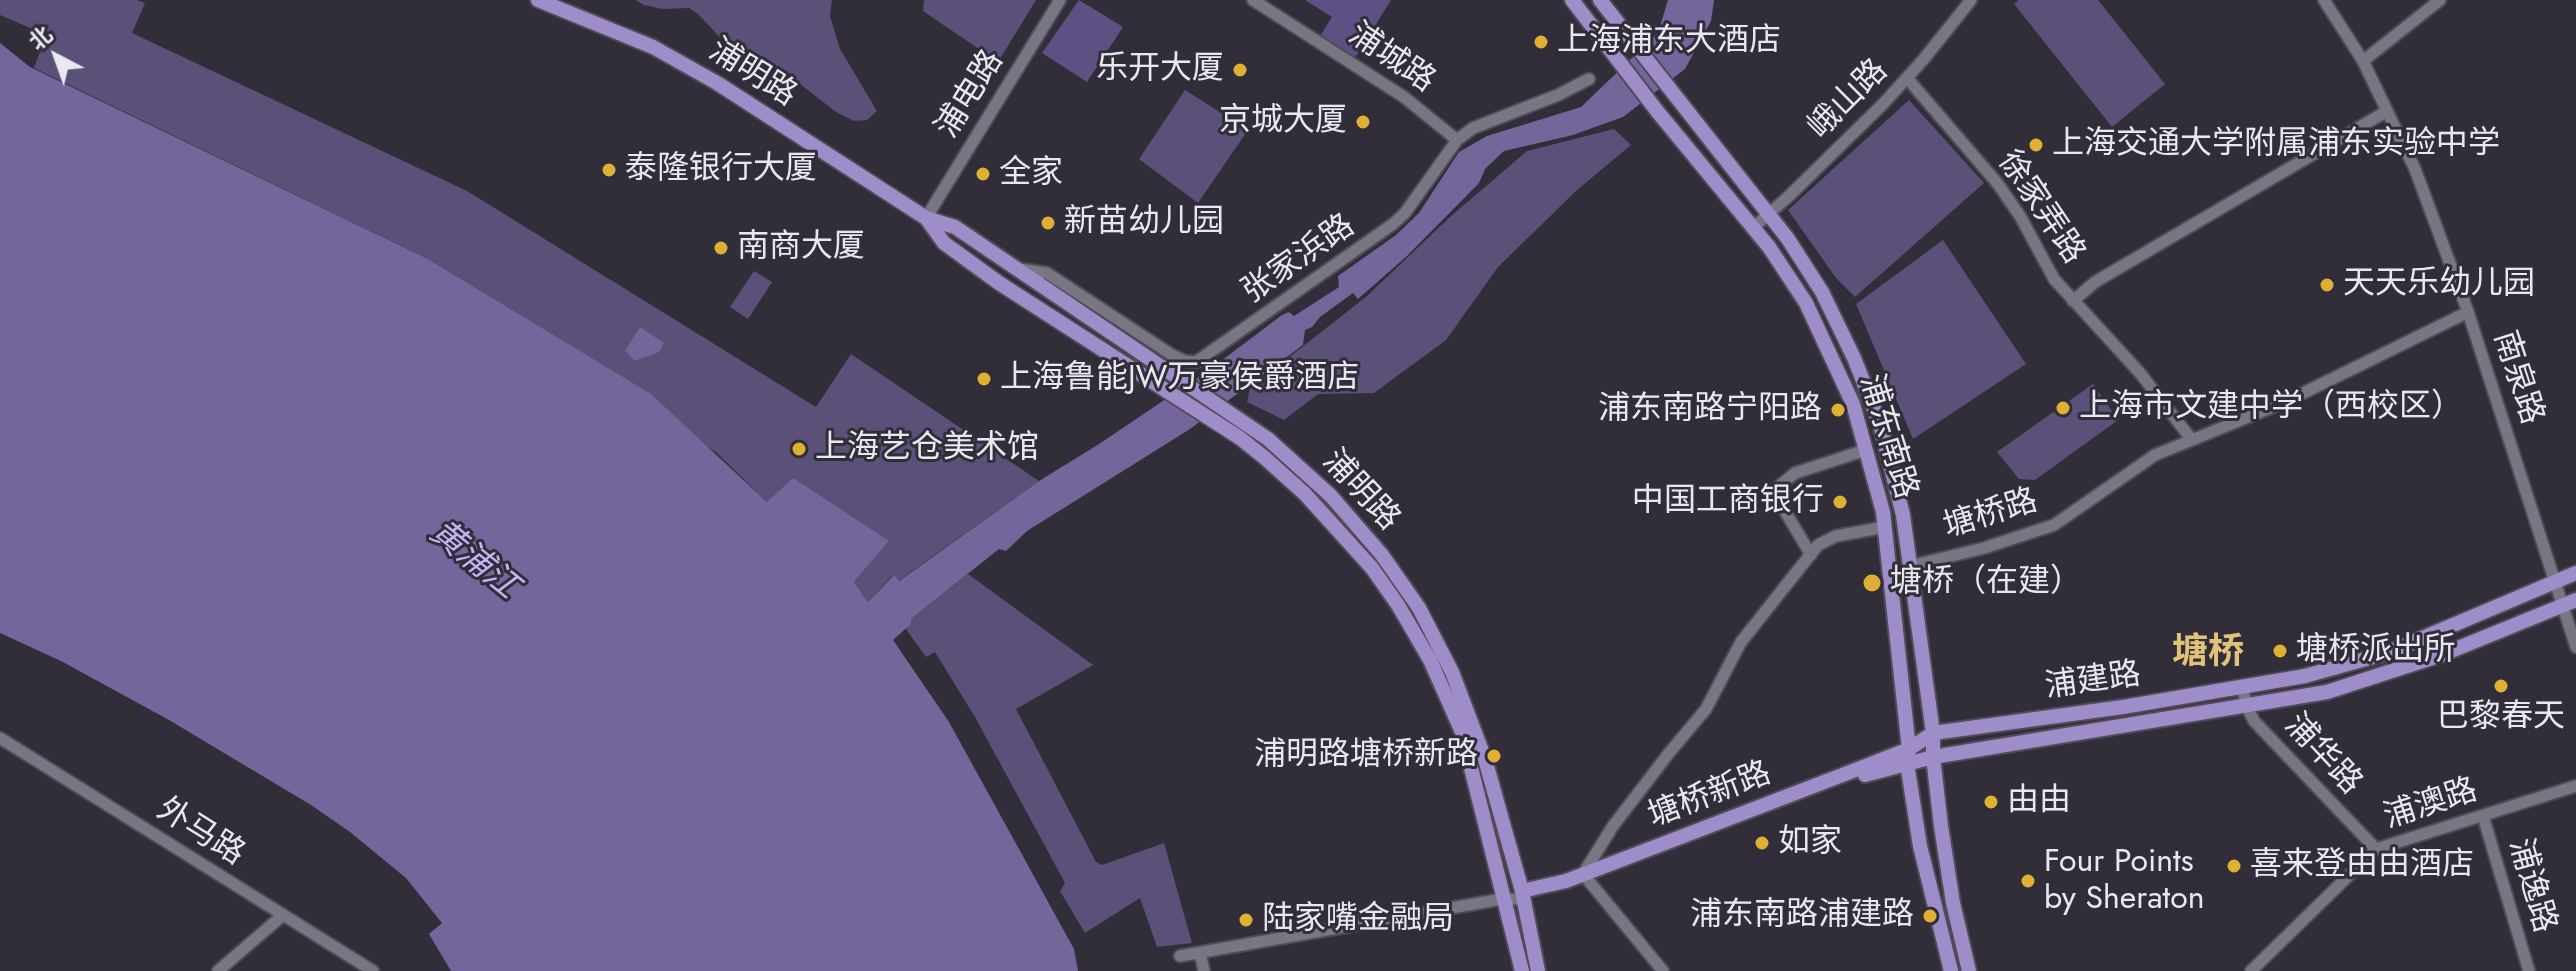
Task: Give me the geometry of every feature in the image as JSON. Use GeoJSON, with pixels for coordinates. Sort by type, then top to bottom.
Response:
{"type":"FeatureCollection","features":[{"type":"Feature","properties":{"kind":"main road","name":"浦明路"},"geometry":{"type":"LineString","coordinates":[[538,0],[653,47],[717,83],[926,218],[955,227],[1268,439],[1331,496],[1382,555],[1419,608],[1452,672],[1485,759],[1522,895],[1538,971]]}},
{"type":"Feature","properties":{"kind":"main road","name":"浦东南路"},"geometry":{"type":"LineString","coordinates":[[1572,0],[1657,111],[1754,227],[1806,303],[1853,404],[1883,512],[1920,846],[1951,971]]}},
{"type":"Feature","properties":{"kind":"main road","name":"浦东南路"},"geometry":{"type":"LineString","coordinates":[[1600,0],[1769,214],[1822,292],[1854,358],[1880,424],[1903,515],[1933,733],[1941,826],[1969,971]]}},
{"type":"Feature","properties":{"kind":"main road","name":"浦明路"},"geometry":{"type":"LineString","coordinates":[[926,218],[944,243],[999,283],[1240,438],[1305,494],[1354,546],[1414,632],[1462,732],[1522,971]]}},
{"type":"Feature","properties":{"kind":"main road","name":"浦建路"},"geometry":{"type":"LineString","coordinates":[[1933,733],[2243,688],[2305,676],[2387,653],[2576,573]]}},
{"type":"Feature","properties":{"kind":"main road","name":"浦建路"},"geometry":{"type":"LineString","coordinates":[[1933,757],[2327,692],[2441,655],[2570,603]]}},
{"type":"Feature","properties":{"kind":"main road","name":"塘桥新路"},"geometry":{"type":"LineString","coordinates":[[1522,895],[1584,877],[1908,756],[1933,733]]}},
{"type":"Feature","properties":{"kind":"main road","name":"塘桥新路"},"geometry":{"type":"LineString","coordinates":[[1908,756],[1933,757]]}},
{"type":"Feature","properties":{"kind":"main road","name":"浦东南路"},"geometry":{"type":"LineString","coordinates":[[1962,940],[1976,971]]}},
{"type":"Feature","properties":{"kind":"street","name":"浦电路"},"geometry":{"type":"LineString","coordinates":[[926,218],[1060,0]]}},
{"type":"Feature","properties":{"kind":"street","name":"浦城路"},"geometry":{"type":"LineString","coordinates":[[1253,0],[1404,97],[1457,140]]}},
{"type":"Feature","properties":{"kind":"street","name":"峨山路"},"geometry":{"type":"LineString","coordinates":[[1754,227],[1907,78],[1971,0]]}},
{"type":"Feature","properties":{"kind":"street","name":"南泉路"},"geometry":{"type":"LineString","coordinates":[[2324,0],[2363,61],[2415,169],[2468,312],[2555,582],[2570,603],[2576,647]]}},
{"type":"Feature","properties":{"kind":"street"},"geometry":{"type":"LineString","coordinates":[[2363,61],[2440,0]]}},
{"type":"Feature","properties":{"kind":"street","name":"徐家弄路"},"geometry":{"type":"LineString","coordinates":[[1907,78],[1998,184],[2020,216],[2054,279],[2140,373],[2192,440]]}},
{"type":"Feature","properties":{"kind":"street","name":"张家浜路"},"geometry":{"type":"LineString","coordinates":[[1015,268],[1047,273],[1172,355],[1196,362],[1393,224],[1405,213],[1457,140],[1492,119],[1558,95],[1589,79]]}},
{"type":"Feature","properties":{"kind":"street"},"geometry":{"type":"LineString","coordinates":[[2073,301],[2095,282],[2387,111]]}},
{"type":"Feature","properties":{"kind":"street","name":"塘桥路"},"geometry":{"type":"LineString","coordinates":[[1910,566],[1984,548],[2054,525],[2148,459],[2285,402],[2468,312]]}},
{"type":"Feature","properties":{"kind":"street"},"geometry":{"type":"LineString","coordinates":[[1811,555],[1773,491],[1795,473],[1866,450]]}},
{"type":"Feature","properties":{"kind":"street"},"geometry":{"type":"LineString","coordinates":[[1663,971],[1584,877],[1613,826],[1706,709],[1741,642],[1818,545],[1836,536],[1885,527]]}},
{"type":"Feature","properties":{"kind":"street","name":"浦华路"},"geometry":{"type":"LineString","coordinates":[[2243,688],[2246,705],[2254,721],[2376,849]]}},
{"type":"Feature","properties":{"kind":"street","name":"外马路"},"geometry":{"type":"LineString","coordinates":[[0,738],[373,971]]}},
{"type":"Feature","properties":{"kind":"street","name":"浦澳路"},"geometry":{"type":"LineString","coordinates":[[2251,971],[2376,849],[2576,786]]}},
{"type":"Feature","properties":{"kind":"street","name":"浦逸路"},"geometry":{"type":"LineString","coordinates":[[2483,816],[2529,971]]}},
{"type":"Feature","properties":{"kind":"street","name":"塘桥新路"},"geometry":{"type":"LineString","coordinates":[[1180,956],[1522,895]]}},
{"type":"Feature","properties":{"kind":"street"},"geometry":{"type":"LineString","coordinates":[[218,971],[283,915]]}},
{"type":"Feature","properties":{"kind":"street"},"geometry":{"type":"LineString","coordinates":[[1200,953],[1204,971]]}},
{"type":"Feature","properties":{"kind":"shaded area"},"geometry":{"type":"Polygon","coordinates":[[[0,0],[137,0],[145,3],[132,33],[467,191],[816,407],[851,354],[1039,481],[898,581],[893,575],[868,602],[854,582],[889,541],[767,502],[717,453],[426,258],[34,68],[46,35],[0,15],[0,0]]]}},
{"type":"Feature","properties":{"kind":"shaded area"},"geometry":{"type":"Polygon","coordinates":[[[636,0],[832,0],[830,16],[840,49],[877,111],[867,120],[854,121],[836,112],[782,70],[731,49],[689,8],[663,9],[636,0]]]}},
{"type":"Feature","properties":{"kind":"shaded area"},"geometry":{"type":"Polygon","coordinates":[[[924,0],[1036,0],[998,62],[923,11],[924,0]]]}},
{"type":"Feature","properties":{"kind":"shaded area"},"geometry":{"type":"Polygon","coordinates":[[[1079,0],[1123,27],[1087,82],[1042,53],[1079,0]]]}},
{"type":"Feature","properties":{"kind":"shaded area"},"geometry":{"type":"Polygon","coordinates":[[[1305,0],[1391,0],[1355,58],[1320,36],[1332,17],[1305,0]]]}},
{"type":"Feature","properties":{"kind":"shaded area"},"geometry":{"type":"Polygon","coordinates":[[[2019,0],[2098,0],[2165,84],[2112,127],[2014,4],[2019,0]]]}},
{"type":"Feature","properties":{"kind":"shaded area"},"geometry":{"type":"Polygon","coordinates":[[[1185,90],[1248,130],[1198,203],[1139,159],[1185,90]]]}},
{"type":"Feature","properties":{"kind":"shaded area"},"geometry":{"type":"Polygon","coordinates":[[[1909,100],[1984,183],[1855,297],[1836,278],[1788,210],[1909,100]]]}},
{"type":"Feature","properties":{"kind":"shaded area"},"geometry":{"type":"Polygon","coordinates":[[[1614,129],[1631,145],[1577,190],[1498,267],[1446,340],[1374,393],[1318,394],[1284,420],[1247,402],[1250,388],[1367,296],[1451,216],[1527,151],[1614,129]]]}},
{"type":"Feature","properties":{"kind":"shaded area"},"geometry":{"type":"Polygon","coordinates":[[[1943,240],[2026,364],[1913,439],[1856,304],[1943,240]]]}},
{"type":"Feature","properties":{"kind":"shaded area"},"geometry":{"type":"Polygon","coordinates":[[[754,271],[772,282],[748,319],[730,307],[754,271]]]}},
{"type":"Feature","properties":{"kind":"shaded area"},"geometry":{"type":"Polygon","coordinates":[[[2093,384],[2118,420],[2035,480],[2019,479],[1997,452],[2093,384]]]}},
{"type":"Feature","properties":{"kind":"shaded area"},"geometry":{"type":"Polygon","coordinates":[[[968,574],[1093,665],[1016,709],[1096,862],[1102,865],[1164,843],[1192,943],[1157,947],[1140,898],[1085,933],[1060,891],[1065,883],[975,717],[935,652],[926,657],[906,629],[911,619],[968,574]]]}},
{"type":"Feature","properties":{"kind":"water","name":"黄浦江"},"geometry":{"type":"Polygon","coordinates":[[[1668,0],[1714,0],[1711,21],[1685,69],[1623,117],[1573,135],[1504,151],[1485,169],[1479,183],[1407,256],[1358,299],[1353,293],[1305,330],[1303,345],[1190,429],[1027,531],[1006,551],[999,549],[911,619],[911,624],[893,640],[949,722],[1074,949],[1078,971],[451,971],[429,934],[442,923],[406,878],[350,832],[311,805],[169,720],[61,661],[0,633],[0,43],[30,67],[426,258],[651,394],[767,502],[793,478],[889,541],[854,582],[868,602],[894,575],[899,581],[1039,481],[1209,370],[1282,315],[1289,312],[1294,316],[1339,287],[1338,276],[1396,235],[1419,213],[1459,152],[1487,136],[1581,107],[1658,33],[1668,0]]]}},
{"type":"Feature","properties":{"kind":"water"},"geometry":{"type":"Polygon","coordinates":[[[640,327],[664,343],[659,352],[635,361],[625,351],[640,327]]]}},
{"type":"Feature","properties":{"kind":"place","name":"上海浦东大酒店"},"geometry":{"type":"Point","coordinates":[1541,42]}},
{"type":"Feature","properties":{"kind":"place","name":"乐开大厦"},"geometry":{"type":"Point","coordinates":[1240,70]}},
{"type":"Feature","properties":{"kind":"place","name":"京城大厦"},"geometry":{"type":"Point","coordinates":[1363,122]}},
{"type":"Feature","properties":{"kind":"place","name":"上海交通大学附属浦东实验中学"},"geometry":{"type":"Point","coordinates":[2036,145]}},
{"type":"Feature","properties":{"kind":"place","name":"泰隆银行大厦"},"geometry":{"type":"Point","coordinates":[609,170]}},
{"type":"Feature","properties":{"kind":"place","name":"全家"},"geometry":{"type":"Point","coordinates":[983,174]}},
{"type":"Feature","properties":{"kind":"place","name":"新苗幼儿园"},"geometry":{"type":"Point","coordinates":[1048,223]}},
{"type":"Feature","properties":{"kind":"place","name":"南商大厦"},"geometry":{"type":"Point","coordinates":[721,248]}},
{"type":"Feature","properties":{"kind":"place","name":"天天乐幼儿园"},"geometry":{"type":"Point","coordinates":[2327,285]}},
{"type":"Feature","properties":{"kind":"place","name":"上海鲁能JW万豪侯爵酒店"},"geometry":{"type":"Point","coordinates":[984,379]}},
{"type":"Feature","properties":{"kind":"place","name":"上海市文建中学（西校区）"},"geometry":{"type":"Point","coordinates":[2063,408]}},
{"type":"Feature","properties":{"kind":"place","name":"浦东南路宁阳路"},"geometry":{"type":"Point","coordinates":[1838,410]}},
{"type":"Feature","properties":{"kind":"place","name":"上海艺仓美术馆"},"geometry":{"type":"Point","coordinates":[799,449]}},
{"type":"Feature","properties":{"kind":"place","name":"中国工商银行"},"geometry":{"type":"Point","coordinates":[1840,502]}},
{"type":"Feature","properties":{"kind":"place","name":"塘桥（在建）"},"geometry":{"type":"Point","coordinates":[1872,583]}},
{"type":"Feature","properties":{"kind":"place","name":"塘桥派出所"},"geometry":{"type":"Point","coordinates":[2280,651]}},
{"type":"Feature","properties":{"kind":"place","name":"巴黎春天"},"geometry":{"type":"Point","coordinates":[2501,686]}},
{"type":"Feature","properties":{"kind":"place","name":"浦明路塘桥新路"},"geometry":{"type":"Point","coordinates":[1494,756]}},
{"type":"Feature","properties":{"kind":"place","name":"由由"},"geometry":{"type":"Point","coordinates":[1991,802]}},
{"type":"Feature","properties":{"kind":"place","name":"如家"},"geometry":{"type":"Point","coordinates":[1762,843]}},
{"type":"Feature","properties":{"kind":"place","name":"喜来登由由酒店"},"geometry":{"type":"Point","coordinates":[2234,866]}},
{"type":"Feature","properties":{"kind":"place","name":"Four Points by Sheraton"},"geometry":{"type":"Point","coordinates":[2028,881]}},
{"type":"Feature","properties":{"kind":"place","name":"浦东南路浦建路"},"geometry":{"type":"Point","coordinates":[1930,916]}},
{"type":"Feature","properties":{"kind":"place","name":"陆家嘴金融局"},"geometry":{"type":"Point","coordinates":[1246,920]}},
{"type":"Feature","properties":{"kind":"district","name":"塘桥"},"geometry":{"type":"Point","coordinates":[2208,654]}}]}
